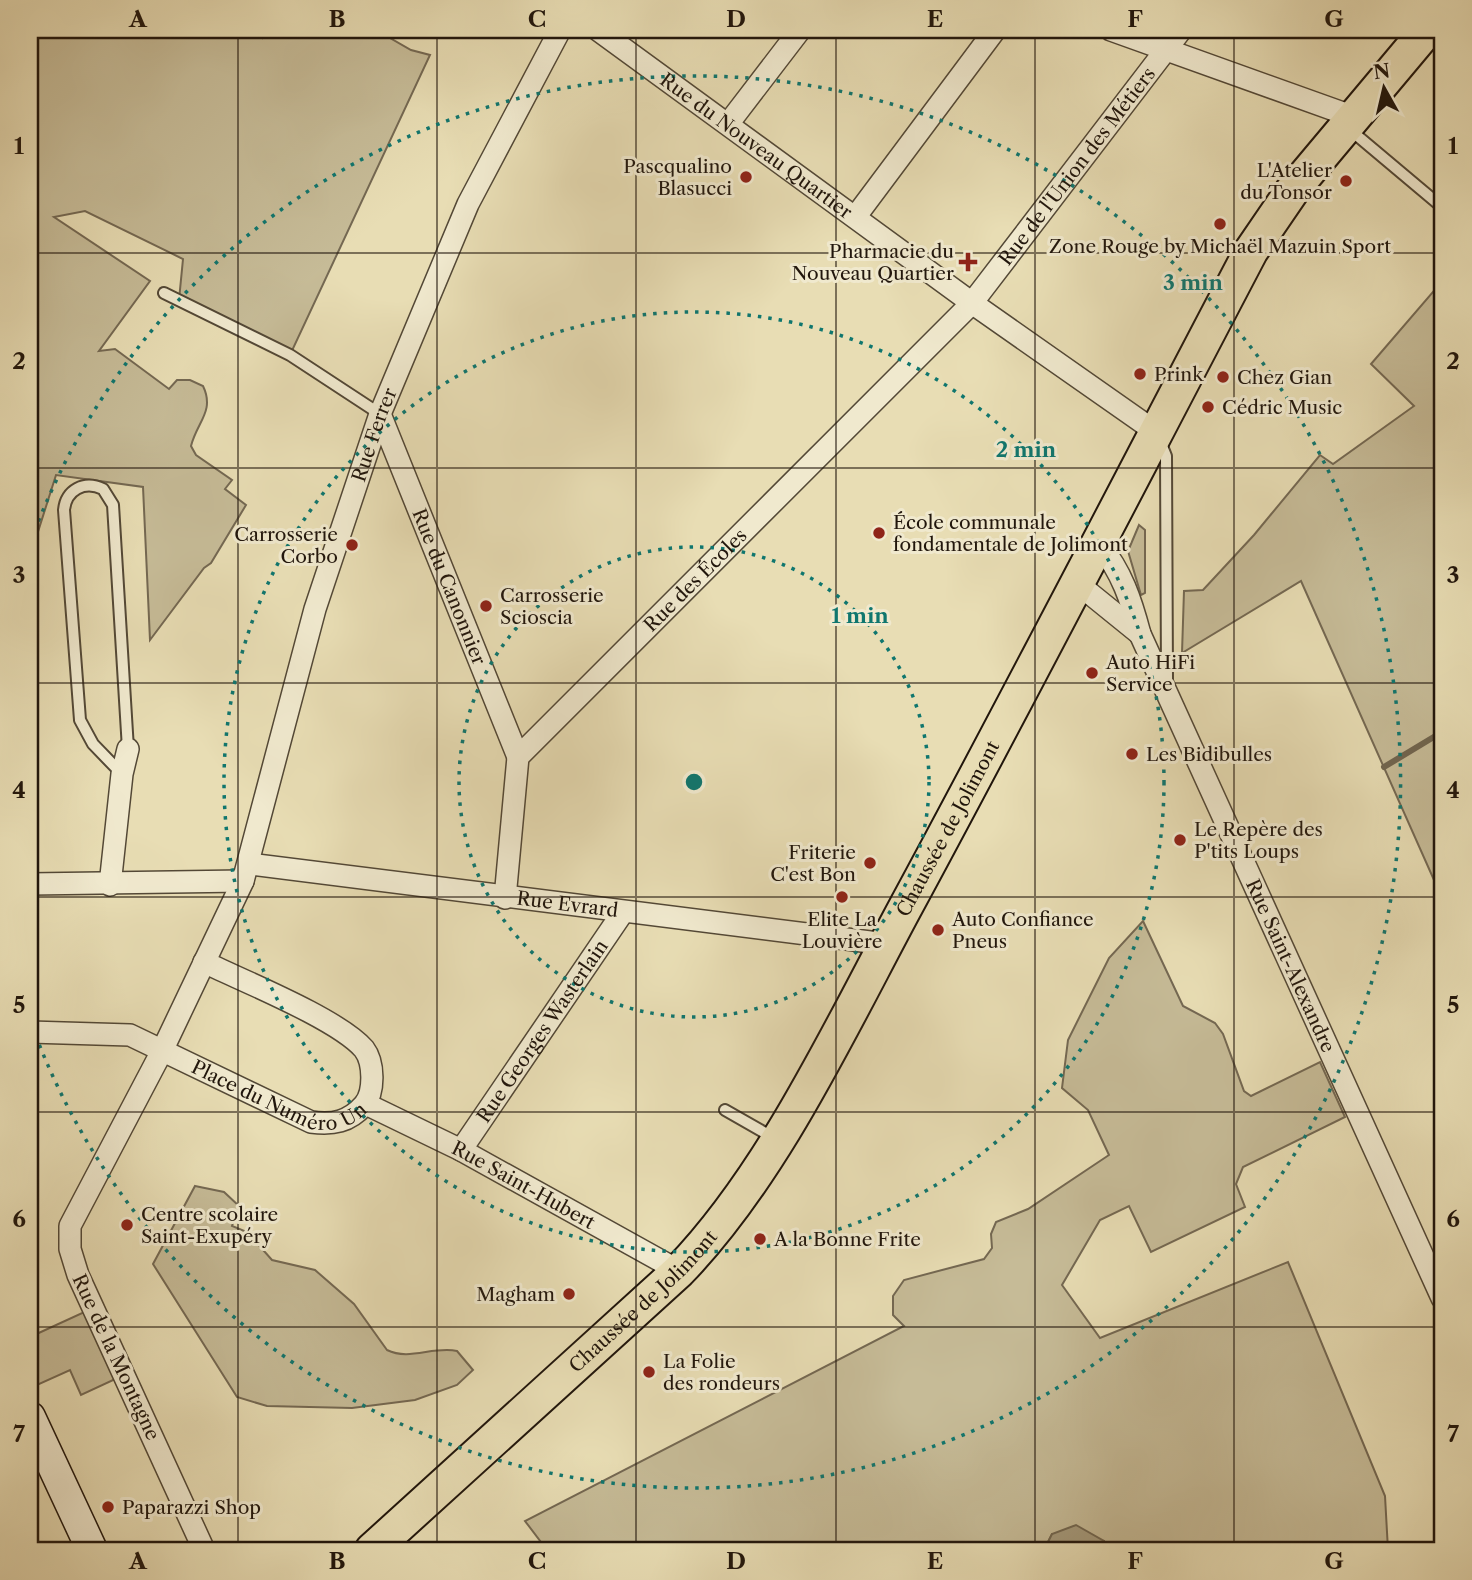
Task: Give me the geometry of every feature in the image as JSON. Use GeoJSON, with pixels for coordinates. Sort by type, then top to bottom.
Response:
{"type":"FeatureCollection","features":[{"type":"Feature","properties":{"kind":"main road","name":"Chaussée de Jolimont"},"geometry":{"type":"LineString","coordinates":[[372,1550],[679,1271],[711,1236],[777,1140],[886,944],[1251,251],[1292,191],[1427,30]]}},
{"type":"Feature","properties":{"kind":"main road"},"geometry":{"type":"LineString","coordinates":[[30,1417],[92,1550]]}},
{"type":"Feature","properties":{"kind":"main road"},"geometry":{"type":"LineString","coordinates":[[30,1461],[72,1550]]}},
{"type":"Feature","properties":{"kind":"street","name":"Rue Ferrer"},"geometry":{"type":"LineString","coordinates":[[247,872],[315,609],[380,414],[468,204],[560,30]]}},
{"type":"Feature","properties":{"kind":"street","name":"Rue du Nouveau Quartier"},"geometry":{"type":"LineString","coordinates":[[598,30],[972,303],[1156,432]]}},
{"type":"Feature","properties":{"kind":"street"},"geometry":{"type":"LineString","coordinates":[[728,124],[800,30]]}},
{"type":"Feature","properties":{"kind":"street"},"geometry":{"type":"LineString","coordinates":[[856,216],[995,30]]}},
{"type":"Feature","properties":{"kind":"street"},"geometry":{"type":"LineString","coordinates":[[1111,30],[1167,48],[1350,121]]}},
{"type":"Feature","properties":{"kind":"street","name":"Rue de l'Union des Métiers"},"geometry":{"type":"LineString","coordinates":[[972,303],[1181,30]]}},
{"type":"Feature","properties":{"kind":"street","name":"Rue des Écoles"},"geometry":{"type":"LineString","coordinates":[[519,757],[972,303]]}},
{"type":"Feature","properties":{"kind":"street","name":"Rue du Canonnier"},"geometry":{"type":"LineString","coordinates":[[380,414],[519,757]]}},
{"type":"Feature","properties":{"kind":"street","name":"Rue Saint-Alexandre"},"geometry":{"type":"LineString","coordinates":[[1099,544],[1117,566],[1130,597],[1140,634],[1442,1298]]}},
{"type":"Feature","properties":{"kind":"street","name":"Rue Saint-Alexandre"},"geometry":{"type":"LineString","coordinates":[[1077,583],[1102,600],[1140,634]]}},
{"type":"Feature","properties":{"kind":"street"},"geometry":{"type":"LineString","coordinates":[[110,885],[122,774],[128,748]]}},
{"type":"Feature","properties":{"kind":"street"},"geometry":{"type":"LineString","coordinates":[[505,898],[519,757]]}},
{"type":"Feature","properties":{"kind":"street","name":"Rue Evrard"},"geometry":{"type":"LineString","coordinates":[[30,884],[110,885],[247,872],[505,898],[886,944]]}},
{"type":"Feature","properties":{"kind":"street","name":"Place du Numéro Un"},"geometry":{"type":"LineString","coordinates":[[162,1051],[247,872]]}},
{"type":"Feature","properties":{"kind":"street","name":"Rue Georges Wasterlain"},"geometry":{"type":"LineString","coordinates":[[461,1150],[623,912]]}},
{"type":"Feature","properties":{"kind":"street","name":"Place du Numéro Un"},"geometry":{"type":"LineString","coordinates":[[30,1032],[130,1035],[311,1122],[342,1122],[366,1104],[371,1090],[370,1064],[366,1051],[345,1031],[204,962]]}},
{"type":"Feature","properties":{"kind":"street","name":"Rue de la Montagne"},"geometry":{"type":"LineString","coordinates":[[162,1051],[73,1218],[70,1226],[70,1249],[85,1292],[204,1550]]}},
{"type":"Feature","properties":{"kind":"street","name":"Rue Saint-Hubert"},"geometry":{"type":"LineString","coordinates":[[366,1104],[461,1150],[679,1271]]}},
{"type":"Feature","properties":{"kind":"lane"},"geometry":{"type":"LineString","coordinates":[[1350,121],[1442,207]]}},
{"type":"Feature","properties":{"kind":"lane"},"geometry":{"type":"LineString","coordinates":[[164,293],[290,355],[380,414]]}},
{"type":"Feature","properties":{"kind":"lane"},"geometry":{"type":"LineString","coordinates":[[1156,432],[1166,456],[1167,689]]}},
{"type":"Feature","properties":{"kind":"lane"},"geometry":{"type":"LineString","coordinates":[[122,774],[93,744],[80,720],[64,510],[71,492],[83,485],[103,489],[113,505],[128,748]]}},
{"type":"Feature","properties":{"kind":"lane"},"geometry":{"type":"LineString","coordinates":[[725,1111],[777,1140]]}},
{"type":"Feature","properties":{"kind":"shaded area"},"geometry":{"type":"Polygon","coordinates":[[[30,30],[263,30],[263,37],[269,30],[376,30],[411,50],[430,55],[290,355],[179,300],[183,259],[85,211],[54,217],[150,281],[99,351],[115,349],[169,389],[177,380],[190,380],[203,386],[206,410],[191,446],[196,455],[232,480],[225,489],[246,505],[211,563],[204,568],[150,640],[143,487],[56,475],[30,557],[30,30]]]}},
{"type":"Feature","properties":{"kind":"shaded area"},"geometry":{"type":"Polygon","coordinates":[[[1438,286],[1442,289],[1442,898],[1301,581],[1182,653],[1184,591],[1203,590],[1254,535],[1320,455],[1333,464],[1414,406],[1371,364],[1438,286]]]}},
{"type":"Feature","properties":{"kind":"shaded area"},"geometry":{"type":"Polygon","coordinates":[[[1139,525],[1145,530],[1145,593],[1141,595],[1128,551],[1139,525]]]}},
{"type":"Feature","properties":{"kind":"shaded area"},"geometry":{"type":"Polygon","coordinates":[[[1143,921],[1183,1006],[1215,1023],[1223,1034],[1244,1091],[1251,1096],[1320,1062],[1345,1117],[1243,1167],[1236,1184],[1245,1207],[1151,1252],[1129,1206],[1100,1220],[1062,1285],[1100,1338],[1288,1262],[1385,1496],[1388,1550],[1109,1550],[1104,1541],[1052,1534],[1044,1550],[547,1550],[525,1521],[904,1326],[893,1315],[893,1296],[904,1280],[984,1259],[992,1248],[991,1234],[996,1222],[1028,1209],[1109,1155],[1088,1110],[1062,1088],[1068,1040],[1109,958],[1143,921]]]}},
{"type":"Feature","properties":{"kind":"shaded area"},"geometry":{"type":"Polygon","coordinates":[[[195,1186],[224,1192],[239,1206],[232,1226],[247,1232],[272,1260],[315,1270],[354,1304],[387,1350],[404,1354],[457,1351],[473,1370],[457,1385],[415,1400],[352,1408],[267,1406],[237,1397],[153,1264],[195,1186]]]}},
{"type":"Feature","properties":{"kind":"shaded area"},"geometry":{"type":"Polygon","coordinates":[[[93,1308],[124,1375],[81,1395],[70,1370],[37,1385],[30,1369],[30,1337],[93,1308]]]}},
{"type":"Feature","properties":{"kind":"shaded area"},"geometry":{"type":"Polygon","coordinates":[[[1076,1525],[1104,1541],[1109,1550],[1044,1550],[1052,1534],[1076,1525]]]}},
{"type":"Feature","properties":{"kind":"waterway"},"geometry":{"type":"LineString","coordinates":[[1384,767],[1442,732]]}},
{"type":"Feature","properties":{"kind":"place","name":"Pascqualino Blasucci"},"geometry":{"type":"Point","coordinates":[746,177]}},
{"type":"Feature","properties":{"kind":"place","name":"L'Atelier du Tonsor"},"geometry":{"type":"Point","coordinates":[1346,181]}},
{"type":"Feature","properties":{"kind":"place","name":"Zone Rouge by Michaël Mazuin Sport"},"geometry":{"type":"Point","coordinates":[1220,224]}},
{"type":"Feature","properties":{"kind":"place","name":"Pharmacie du Nouveau Quartier"},"geometry":{"type":"Point","coordinates":[968,262]}},
{"type":"Feature","properties":{"kind":"place","name":"Prink"},"geometry":{"type":"Point","coordinates":[1140,374]}},
{"type":"Feature","properties":{"kind":"place","name":"Chez Gian"},"geometry":{"type":"Point","coordinates":[1223,377]}},
{"type":"Feature","properties":{"kind":"place","name":"Cédric Music"},"geometry":{"type":"Point","coordinates":[1208,407]}},
{"type":"Feature","properties":{"kind":"place","name":"École communale fondamentale de Jolimont"},"geometry":{"type":"Point","coordinates":[879,533]}},
{"type":"Feature","properties":{"kind":"place","name":"Carrosserie Corbo"},"geometry":{"type":"Point","coordinates":[352,545]}},
{"type":"Feature","properties":{"kind":"place","name":"Carrosserie Scioscia"},"geometry":{"type":"Point","coordinates":[486,606]}},
{"type":"Feature","properties":{"kind":"place","name":"Auto HiFi Service"},"geometry":{"type":"Point","coordinates":[1092,673]}},
{"type":"Feature","properties":{"kind":"place","name":"Les Bidibulles"},"geometry":{"type":"Point","coordinates":[1132,754]}},
{"type":"Feature","properties":{"kind":"place","name":"Le Repère des P'tits Loups"},"geometry":{"type":"Point","coordinates":[1180,840]}},
{"type":"Feature","properties":{"kind":"place","name":"Friterie C'est Bon"},"geometry":{"type":"Point","coordinates":[870,863]}},
{"type":"Feature","properties":{"kind":"place","name":"Elite La Louvière"},"geometry":{"type":"Point","coordinates":[842,897]}},
{"type":"Feature","properties":{"kind":"place","name":"Auto Confiance Pneus"},"geometry":{"type":"Point","coordinates":[938,930]}},
{"type":"Feature","properties":{"kind":"place","name":"Centre scolaire Saint-Exupéry"},"geometry":{"type":"Point","coordinates":[127,1225]}},
{"type":"Feature","properties":{"kind":"place","name":"A la Bonne Frite"},"geometry":{"type":"Point","coordinates":[760,1239]}},
{"type":"Feature","properties":{"kind":"place","name":"Magham"},"geometry":{"type":"Point","coordinates":[569,1294]}},
{"type":"Feature","properties":{"kind":"place","name":"La Folie des rondeurs"},"geometry":{"type":"Point","coordinates":[649,1372]}},
{"type":"Feature","properties":{"kind":"place","name":"Paparazzi Shop"},"geometry":{"type":"Point","coordinates":[108,1507]}}]}
